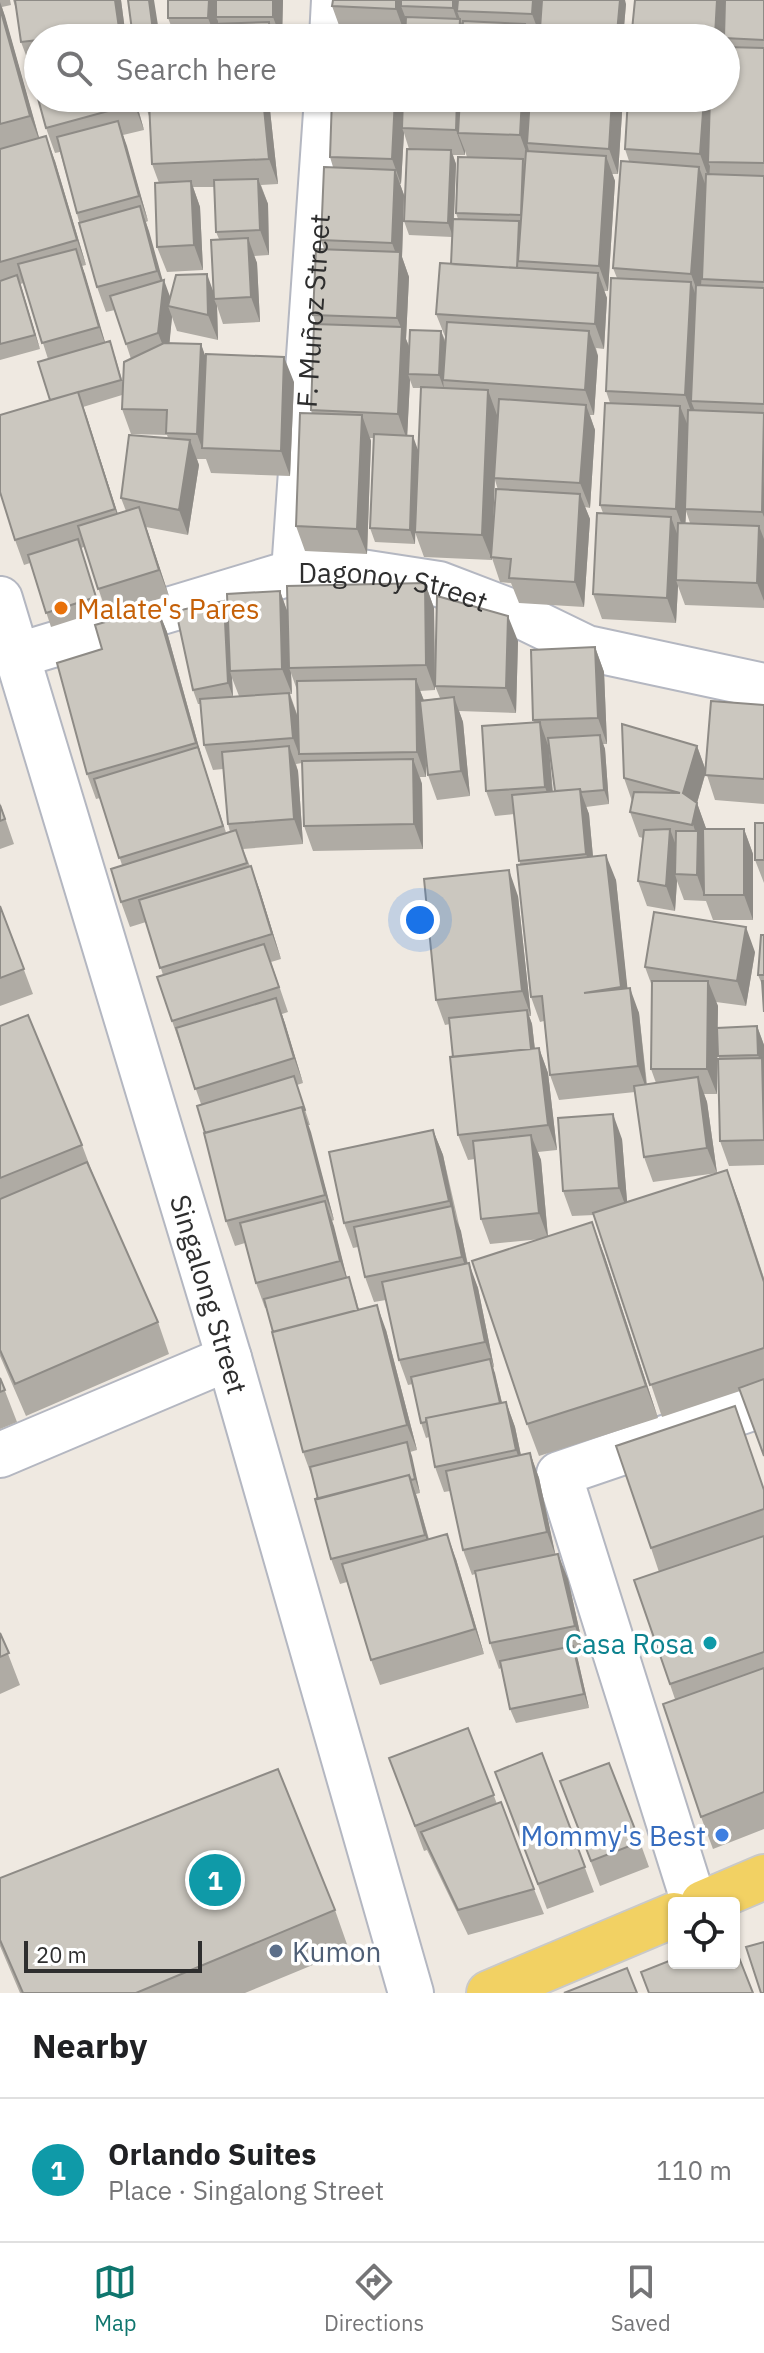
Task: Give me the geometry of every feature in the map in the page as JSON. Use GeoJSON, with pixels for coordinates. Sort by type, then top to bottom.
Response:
{"type":"FeatureCollection","features":[{"type":"Feature","properties":{"kind":"main road"},"geometry":{"type":"LineString","coordinates":[[717,1897],[764,1877]]}},
{"type":"Feature","properties":{"kind":"main road"},"geometry":{"type":"LineString","coordinates":[[489,1993],[668,1918]]}},
{"type":"Feature","properties":{"kind":"street"},"geometry":{"type":"LineString","coordinates":[[333,24],[334,0]]}},
{"type":"Feature","properties":{"kind":"street","name":"F. Muñoz Street"},"geometry":{"type":"LineString","coordinates":[[294,572],[326,112]]}},
{"type":"Feature","properties":{"kind":"street","name":"Dagonoy Street"},"geometry":{"type":"LineString","coordinates":[[19,655],[294,572],[361,572],[439,584],[515,613],[587,648],[764,686]]}},
{"type":"Feature","properties":{"kind":"street","name":"Singalong Street"},"geometry":{"type":"LineString","coordinates":[[0,599],[229,1358],[411,1993]]}},
{"type":"Feature","properties":{"kind":"street"},"geometry":{"type":"LineString","coordinates":[[0,1455],[229,1358]]}},
{"type":"Feature","properties":{"kind":"street"},"geometry":{"type":"LineString","coordinates":[[692,1897],[559,1474],[764,1404]]}},
{"type":"Feature","properties":{"kind":"building"},"geometry":{"type":"Polygon","coordinates":[[[15,0],[115,0],[118,24],[24,24],[24,42],[21,42],[15,0]]]}},
{"type":"Feature","properties":{"kind":"building"},"geometry":{"type":"Polygon","coordinates":[[[128,0],[149,0],[152,24],[131,24],[128,0]]]}},
{"type":"Feature","properties":{"kind":"building"},"geometry":{"type":"Polygon","coordinates":[[[168,0],[209,0],[208,18],[168,18],[168,0]]]}},
{"type":"Feature","properties":{"kind":"building"},"geometry":{"type":"Polygon","coordinates":[[[216,0],[273,0],[273,17],[216,17],[216,0]]]}},
{"type":"Feature","properties":{"kind":"building"},"geometry":{"type":"Polygon","coordinates":[[[333,0],[396,0],[396,9],[332,6],[333,0]]]}},
{"type":"Feature","properties":{"kind":"building"},"geometry":{"type":"Polygon","coordinates":[[[401,0],[453,0],[453,8],[401,6],[401,0]]]}},
{"type":"Feature","properties":{"kind":"building"},"geometry":{"type":"Polygon","coordinates":[[[458,0],[533,0],[532,14],[457,11],[458,0]]]}},
{"type":"Feature","properties":{"kind":"building"},"geometry":{"type":"Polygon","coordinates":[[[542,0],[620,0],[618,24],[540,24],[542,0]]]}},
{"type":"Feature","properties":{"kind":"building"},"geometry":{"type":"Polygon","coordinates":[[[635,0],[717,0],[716,24],[633,24],[635,0]]]}},
{"type":"Feature","properties":{"kind":"building"},"geometry":{"type":"Polygon","coordinates":[[[725,0],[764,0],[764,40],[740,39],[740,24],[724,24],[725,0]]]}},
{"type":"Feature","properties":{"kind":"building"},"geometry":{"type":"Polygon","coordinates":[[[0,8],[24,94],[24,112],[29,112],[30,116],[0,124],[0,8]]]}},
{"type":"Feature","properties":{"kind":"building"},"geometry":{"type":"Polygon","coordinates":[[[406,17],[460,19],[460,24],[406,24],[406,17]]]}},
{"type":"Feature","properties":{"kind":"building"},"geometry":{"type":"Polygon","coordinates":[[[463,21],[525,24],[463,24],[463,21]]]}},
{"type":"Feature","properties":{"kind":"building"},"geometry":{"type":"Polygon","coordinates":[[[269,22],[269,24],[212,24],[269,22]]]}},
{"type":"Feature","properties":{"kind":"building"},"geometry":{"type":"Polygon","coordinates":[[[740,47],[764,48],[764,163],[708,162],[710,112],[740,112],[740,47]]]}},
{"type":"Feature","properties":{"kind":"building"},"geometry":{"type":"Polygon","coordinates":[[[42,112],[105,112],[46,128],[42,112]]]}},
{"type":"Feature","properties":{"kind":"building"},"geometry":{"type":"Polygon","coordinates":[[[149,112],[264,112],[269,159],[152,164],[149,112]]]}},
{"type":"Feature","properties":{"kind":"building"},"geometry":{"type":"Polygon","coordinates":[[[332,112],[394,112],[392,159],[330,157],[332,112]]]}},
{"type":"Feature","properties":{"kind":"building"},"geometry":{"type":"Polygon","coordinates":[[[403,112],[457,112],[456,130],[402,128],[403,112]]]}},
{"type":"Feature","properties":{"kind":"building"},"geometry":{"type":"Polygon","coordinates":[[[459,112],[521,112],[520,135],[458,133],[459,112]]]}},
{"type":"Feature","properties":{"kind":"building"},"geometry":{"type":"Polygon","coordinates":[[[529,112],[611,112],[609,149],[527,143],[529,112]]]}},
{"type":"Feature","properties":{"kind":"building"},"geometry":{"type":"Polygon","coordinates":[[[627,112],[703,112],[700,154],[625,149],[627,112]]]}},
{"type":"Feature","properties":{"kind":"building"},"geometry":{"type":"Polygon","coordinates":[[[118,121],[139,196],[77,213],[57,137],[118,121]]]}},
{"type":"Feature","properties":{"kind":"building"},"geometry":{"type":"Polygon","coordinates":[[[46,136],[77,240],[0,262],[0,149],[46,136]]]}},
{"type":"Feature","properties":{"kind":"building"},"geometry":{"type":"Polygon","coordinates":[[[407,149],[451,150],[448,223],[404,221],[407,149]]]}},
{"type":"Feature","properties":{"kind":"building"},"geometry":{"type":"Polygon","coordinates":[[[526,151],[606,156],[599,266],[518,261],[526,151]]]}},
{"type":"Feature","properties":{"kind":"building"},"geometry":{"type":"Polygon","coordinates":[[[458,157],[523,159],[521,215],[456,213],[458,157]]]}},
{"type":"Feature","properties":{"kind":"building"},"geometry":{"type":"Polygon","coordinates":[[[621,161],[699,167],[691,274],[613,268],[621,161]]]}},
{"type":"Feature","properties":{"kind":"building"},"geometry":{"type":"Polygon","coordinates":[[[324,167],[395,170],[392,243],[321,240],[324,167]]]}},
{"type":"Feature","properties":{"kind":"building"},"geometry":{"type":"Polygon","coordinates":[[[706,174],[764,176],[764,282],[702,279],[706,174]]]}},
{"type":"Feature","properties":{"kind":"building"},"geometry":{"type":"Polygon","coordinates":[[[258,179],[260,230],[216,232],[214,180],[258,179]]]}},
{"type":"Feature","properties":{"kind":"building"},"geometry":{"type":"Polygon","coordinates":[[[191,181],[194,245],[157,247],[155,183],[191,181]]]}},
{"type":"Feature","properties":{"kind":"building"},"geometry":{"type":"Polygon","coordinates":[[[140,206],[157,271],[97,287],[79,223],[140,206]]]}},
{"type":"Feature","properties":{"kind":"building"},"geometry":{"type":"Polygon","coordinates":[[[453,219],[519,221],[517,268],[451,264],[453,219]]]}},
{"type":"Feature","properties":{"kind":"building"},"geometry":{"type":"Polygon","coordinates":[[[248,238],[251,297],[214,299],[211,240],[248,238]]]}},
{"type":"Feature","properties":{"kind":"building"},"geometry":{"type":"Polygon","coordinates":[[[76,249],[99,327],[42,343],[18,264],[76,249]]]}},
{"type":"Feature","properties":{"kind":"building"},"geometry":{"type":"Polygon","coordinates":[[[316,249],[400,252],[397,318],[313,315],[316,249]]]}},
{"type":"Feature","properties":{"kind":"building"},"geometry":{"type":"Polygon","coordinates":[[[440,263],[598,273],[595,324],[436,314],[440,263]]]}},
{"type":"Feature","properties":{"kind":"building"},"geometry":{"type":"Polygon","coordinates":[[[207,274],[208,315],[168,306],[176,275],[207,274]]]}},
{"type":"Feature","properties":{"kind":"building"},"geometry":{"type":"Polygon","coordinates":[[[17,275],[35,335],[0,344],[0,281],[17,275]]]}},
{"type":"Feature","properties":{"kind":"building"},"geometry":{"type":"Polygon","coordinates":[[[611,278],[691,282],[685,395],[606,391],[611,278]]]}},
{"type":"Feature","properties":{"kind":"building"},"geometry":{"type":"Polygon","coordinates":[[[164,280],[158,333],[126,344],[110,296],[164,280]]]}},
{"type":"Feature","properties":{"kind":"building"},"geometry":{"type":"Polygon","coordinates":[[[696,285],[764,288],[764,404],[691,401],[696,285]]]}},
{"type":"Feature","properties":{"kind":"building"},"geometry":{"type":"Polygon","coordinates":[[[447,322],[589,331],[585,390],[443,380],[447,322]]]}},
{"type":"Feature","properties":{"kind":"building"},"geometry":{"type":"Polygon","coordinates":[[[314,324],[402,327],[398,414],[311,410],[314,324]]]}},
{"type":"Feature","properties":{"kind":"building"},"geometry":{"type":"Polygon","coordinates":[[[410,330],[441,331],[439,375],[408,374],[410,330]]]}},
{"type":"Feature","properties":{"kind":"building"},"geometry":{"type":"Polygon","coordinates":[[[110,341],[121,380],[50,400],[38,362],[110,341]]]}},
{"type":"Feature","properties":{"kind":"building"},"geometry":{"type":"Polygon","coordinates":[[[164,343],[201,344],[197,434],[166,433],[167,410],[122,409],[124,362],[164,343]]]}},
{"type":"Feature","properties":{"kind":"building"},"geometry":{"type":"Polygon","coordinates":[[[206,354],[284,357],[281,451],[202,448],[206,354]]]}},
{"type":"Feature","properties":{"kind":"building"},"geometry":{"type":"Polygon","coordinates":[[[421,387],[488,390],[482,535],[415,532],[421,387]]]}},
{"type":"Feature","properties":{"kind":"building"},"geometry":{"type":"Polygon","coordinates":[[[78,392],[115,509],[15,540],[0,492],[0,415],[78,392]]]}},
{"type":"Feature","properties":{"kind":"building"},"geometry":{"type":"Polygon","coordinates":[[[499,399],[586,405],[580,483],[494,478],[499,399]]]}},
{"type":"Feature","properties":{"kind":"building"},"geometry":{"type":"Polygon","coordinates":[[[605,403],[680,406],[676,509],[600,505],[605,403]]]}},
{"type":"Feature","properties":{"kind":"building"},"geometry":{"type":"Polygon","coordinates":[[[688,410],[764,413],[762,512],[685,509],[688,410]]]}},
{"type":"Feature","properties":{"kind":"building"},"geometry":{"type":"Polygon","coordinates":[[[300,413],[362,415],[357,529],[296,526],[300,413]]]}},
{"type":"Feature","properties":{"kind":"building"},"geometry":{"type":"Polygon","coordinates":[[[374,434],[413,436],[410,530],[370,528],[374,434]]]}},
{"type":"Feature","properties":{"kind":"building"},"geometry":{"type":"Polygon","coordinates":[[[129,435],[190,440],[179,510],[121,498],[129,435]]]}},
{"type":"Feature","properties":{"kind":"building"},"geometry":{"type":"Polygon","coordinates":[[[496,489],[580,494],[575,582],[509,578],[511,559],[491,557],[496,489]]]}},
{"type":"Feature","properties":{"kind":"building"},"geometry":{"type":"Polygon","coordinates":[[[139,507],[159,570],[98,589],[78,526],[139,507]]]}},
{"type":"Feature","properties":{"kind":"building"},"geometry":{"type":"Polygon","coordinates":[[[597,513],[671,517],[667,598],[593,594],[597,513]]]}},
{"type":"Feature","properties":{"kind":"building"},"geometry":{"type":"Polygon","coordinates":[[[678,523],[759,526],[757,583],[676,580],[678,523]]]}},
{"type":"Feature","properties":{"kind":"building"},"geometry":{"type":"Polygon","coordinates":[[[78,539],[96,597],[46,613],[28,555],[78,539]]]}},
{"type":"Feature","properties":{"kind":"building"},"geometry":{"type":"Polygon","coordinates":[[[425,583],[426,665],[289,668],[287,586],[425,583]]]}},
{"type":"Feature","properties":{"kind":"building"},"geometry":{"type":"Polygon","coordinates":[[[280,591],[282,669],[230,671],[227,594],[280,591]]]}},
{"type":"Feature","properties":{"kind":"building"},"geometry":{"type":"Polygon","coordinates":[[[437,596],[508,616],[506,688],[435,686],[437,596]]]}},
{"type":"Feature","properties":{"kind":"building"},"geometry":{"type":"Polygon","coordinates":[[[224,601],[228,683],[193,690],[176,611],[224,601]]]}},
{"type":"Feature","properties":{"kind":"building"},"geometry":{"type":"Polygon","coordinates":[[[157,607],[196,743],[87,774],[57,663],[102,649],[95,625],[157,607]]]}},
{"type":"Feature","properties":{"kind":"building"},"geometry":{"type":"Polygon","coordinates":[[[595,647],[598,718],[533,720],[531,650],[595,647]]]}},
{"type":"Feature","properties":{"kind":"building"},"geometry":{"type":"Polygon","coordinates":[[[416,679],[417,752],[299,754],[297,681],[416,679]]]}},
{"type":"Feature","properties":{"kind":"building"},"geometry":{"type":"Polygon","coordinates":[[[289,693],[293,738],[204,745],[200,699],[289,693]]]}},
{"type":"Feature","properties":{"kind":"building"},"geometry":{"type":"Polygon","coordinates":[[[454,697],[461,771],[428,775],[420,701],[454,697]]]}},
{"type":"Feature","properties":{"kind":"building"},"geometry":{"type":"Polygon","coordinates":[[[711,701],[764,705],[764,779],[705,775],[711,701]]]}},
{"type":"Feature","properties":{"kind":"building"},"geometry":{"type":"Polygon","coordinates":[[[540,722],[545,787],[486,791],[482,726],[540,722]]]}},
{"type":"Feature","properties":{"kind":"building"},"geometry":{"type":"Polygon","coordinates":[[[622,724],[697,746],[683,793],[697,803],[692,825],[630,812],[634,792],[680,793],[624,778],[622,724]]]}},
{"type":"Feature","properties":{"kind":"building"},"geometry":{"type":"Polygon","coordinates":[[[600,735],[604,790],[555,791],[548,738],[600,735]]]}},
{"type":"Feature","properties":{"kind":"building"},"geometry":{"type":"Polygon","coordinates":[[[289,746],[294,819],[228,824],[222,752],[289,746]]]}},
{"type":"Feature","properties":{"kind":"building"},"geometry":{"type":"Polygon","coordinates":[[[198,747],[223,826],[119,858],[94,779],[198,747]]]}},
{"type":"Feature","properties":{"kind":"building"},"geometry":{"type":"Polygon","coordinates":[[[413,759],[414,824],[304,826],[302,761],[413,759]]]}},
{"type":"Feature","properties":{"kind":"building"},"geometry":{"type":"Polygon","coordinates":[[[580,789],[586,854],[519,861],[512,795],[580,789]]]}},
{"type":"Feature","properties":{"kind":"building"},"geometry":{"type":"Polygon","coordinates":[[[755,823],[764,823],[764,860],[755,860],[755,823]]]}},
{"type":"Feature","properties":{"kind":"building"},"geometry":{"type":"Polygon","coordinates":[[[670,829],[666,886],[638,881],[644,830],[670,829]]]}},
{"type":"Feature","properties":{"kind":"building"},"geometry":{"type":"Polygon","coordinates":[[[703,829],[744,829],[744,895],[704,895],[703,829]]]}},
{"type":"Feature","properties":{"kind":"building"},"geometry":{"type":"Polygon","coordinates":[[[236,830],[247,863],[121,902],[111,869],[236,830]]]}},
{"type":"Feature","properties":{"kind":"building"},"geometry":{"type":"Polygon","coordinates":[[[676,831],[698,831],[697,875],[675,874],[676,831]]]}},
{"type":"Feature","properties":{"kind":"building"},"geometry":{"type":"Polygon","coordinates":[[[606,855],[621,987],[584,993],[630,988],[638,1066],[550,1075],[542,996],[531,997],[517,865],[606,855]]]}},
{"type":"Feature","properties":{"kind":"building"},"geometry":{"type":"Polygon","coordinates":[[[251,866],[272,934],[160,968],[139,900],[251,866]]]}},
{"type":"Feature","properties":{"kind":"building"},"geometry":{"type":"Polygon","coordinates":[[[509,870],[522,991],[436,1000],[424,879],[509,870]]]}},
{"type":"Feature","properties":{"kind":"building"},"geometry":{"type":"Polygon","coordinates":[[[0,906],[24,969],[0,978],[0,906]]]}},
{"type":"Feature","properties":{"kind":"building"},"geometry":{"type":"Polygon","coordinates":[[[654,912],[746,927],[737,981],[645,967],[654,912]]]}},
{"type":"Feature","properties":{"kind":"building"},"geometry":{"type":"Polygon","coordinates":[[[761,935],[764,935],[764,975],[758,975],[761,935]]]}},
{"type":"Feature","properties":{"kind":"building"},"geometry":{"type":"Polygon","coordinates":[[[264,944],[279,987],[172,1021],[157,977],[264,944]]]}},
{"type":"Feature","properties":{"kind":"building"},"geometry":{"type":"Polygon","coordinates":[[[652,981],[708,981],[707,1069],[651,1069],[652,981]]]}},
{"type":"Feature","properties":{"kind":"building"},"geometry":{"type":"Polygon","coordinates":[[[276,998],[294,1058],[195,1089],[176,1028],[276,998]]]}},
{"type":"Feature","properties":{"kind":"building"},"geometry":{"type":"Polygon","coordinates":[[[527,1010],[531,1049],[453,1057],[449,1018],[527,1010]]]}},
{"type":"Feature","properties":{"kind":"building"},"geometry":{"type":"Polygon","coordinates":[[[28,1015],[82,1145],[0,1178],[0,1026],[28,1015]]]}},
{"type":"Feature","properties":{"kind":"building"},"geometry":{"type":"Polygon","coordinates":[[[757,1026],[758,1055],[718,1056],[717,1028],[757,1026]]]}},
{"type":"Feature","properties":{"kind":"building"},"geometry":{"type":"Polygon","coordinates":[[[539,1048],[548,1125],[458,1135],[450,1057],[539,1048]]]}},
{"type":"Feature","properties":{"kind":"building"},"geometry":{"type":"Polygon","coordinates":[[[762,1058],[764,1140],[720,1141],[718,1059],[762,1058]]]}},
{"type":"Feature","properties":{"kind":"building"},"geometry":{"type":"Polygon","coordinates":[[[294,1076],[305,1110],[302,1107],[205,1133],[197,1106],[294,1076]]]}},
{"type":"Feature","properties":{"kind":"building"},"geometry":{"type":"Polygon","coordinates":[[[698,1077],[707,1148],[644,1157],[634,1086],[698,1077]]]}},
{"type":"Feature","properties":{"kind":"building"},"geometry":{"type":"Polygon","coordinates":[[[302,1107],[325,1195],[226,1221],[204,1133],[302,1107]]]}},
{"type":"Feature","properties":{"kind":"building"},"geometry":{"type":"Polygon","coordinates":[[[613,1114],[619,1188],[563,1191],[558,1118],[613,1114]]]}},
{"type":"Feature","properties":{"kind":"building"},"geometry":{"type":"Polygon","coordinates":[[[433,1130],[449,1201],[344,1223],[329,1152],[433,1130]]]}},
{"type":"Feature","properties":{"kind":"building"},"geometry":{"type":"Polygon","coordinates":[[[531,1135],[539,1213],[481,1219],[473,1141],[531,1135]]]}},
{"type":"Feature","properties":{"kind":"building"},"geometry":{"type":"Polygon","coordinates":[[[87,1162],[158,1322],[15,1384],[0,1350],[0,1199],[87,1162]]]}},
{"type":"Feature","properties":{"kind":"building"},"geometry":{"type":"Polygon","coordinates":[[[727,1170],[764,1282],[764,1348],[650,1385],[593,1213],[727,1170]]]}},
{"type":"Feature","properties":{"kind":"building"},"geometry":{"type":"Polygon","coordinates":[[[325,1201],[340,1261],[256,1283],[240,1223],[325,1201]]]}},
{"type":"Feature","properties":{"kind":"building"},"geometry":{"type":"Polygon","coordinates":[[[452,1206],[462,1257],[365,1277],[354,1227],[452,1206]]]}},
{"type":"Feature","properties":{"kind":"building"},"geometry":{"type":"Polygon","coordinates":[[[592,1222],[646,1386],[527,1424],[472,1261],[592,1222]]]}},
{"type":"Feature","properties":{"kind":"building"},"geometry":{"type":"Polygon","coordinates":[[[469,1263],[485,1342],[399,1360],[382,1282],[469,1263]]]}},
{"type":"Feature","properties":{"kind":"building"},"geometry":{"type":"Polygon","coordinates":[[[349,1277],[358,1310],[273,1332],[264,1299],[349,1277]]]}},
{"type":"Feature","properties":{"kind":"building"},"geometry":{"type":"Polygon","coordinates":[[[377,1305],[407,1425],[303,1452],[272,1332],[377,1305]]]}},
{"type":"Feature","properties":{"kind":"building"},"geometry":{"type":"Polygon","coordinates":[[[490,1359],[500,1403],[426,1418],[426,1422],[421,1423],[411,1377],[490,1359]]]}},
{"type":"Feature","properties":{"kind":"building"},"geometry":{"type":"Polygon","coordinates":[[[764,1379],[764,1456],[739,1388],[764,1379]]]}},
{"type":"Feature","properties":{"kind":"building"},"geometry":{"type":"Polygon","coordinates":[[[506,1402],[516,1450],[435,1467],[426,1418],[506,1402]]]}},
{"type":"Feature","properties":{"kind":"building"},"geometry":{"type":"Polygon","coordinates":[[[735,1406],[764,1490],[764,1509],[651,1548],[616,1446],[735,1406]]]}},
{"type":"Feature","properties":{"kind":"building"},"geometry":{"type":"Polygon","coordinates":[[[407,1442],[415,1479],[411,1480],[409,1475],[318,1499],[310,1467],[407,1442]]]}},
{"type":"Feature","properties":{"kind":"building"},"geometry":{"type":"Polygon","coordinates":[[[530,1453],[547,1532],[463,1550],[446,1471],[530,1453]]]}},
{"type":"Feature","properties":{"kind":"building"},"geometry":{"type":"Polygon","coordinates":[[[409,1475],[425,1535],[331,1559],[315,1499],[409,1475]]]}},
{"type":"Feature","properties":{"kind":"building"},"geometry":{"type":"Polygon","coordinates":[[[447,1534],[475,1629],[371,1660],[342,1564],[447,1534]]]}},
{"type":"Feature","properties":{"kind":"building","name":"Casa Rosa"},"geometry":{"type":"Polygon","coordinates":[[[764,1536],[764,1652],[670,1684],[634,1580],[764,1536]]]}},
{"type":"Feature","properties":{"kind":"building"},"geometry":{"type":"Polygon","coordinates":[[[558,1554],[575,1626],[490,1643],[475,1571],[558,1554]]]}},
{"type":"Feature","properties":{"kind":"building"},"geometry":{"type":"Polygon","coordinates":[[[0,1633],[9,1653],[0,1657],[0,1633]]]}},
{"type":"Feature","properties":{"kind":"building"},"geometry":{"type":"Polygon","coordinates":[[[573,1646],[584,1694],[510,1709],[500,1661],[573,1646]]]}},
{"type":"Feature","properties":{"kind":"building"},"geometry":{"type":"Polygon","coordinates":[[[764,1668],[764,1792],[701,1817],[663,1704],[764,1668]]]}},
{"type":"Feature","properties":{"kind":"building"},"geometry":{"type":"Polygon","coordinates":[[[468,1728],[494,1795],[415,1826],[389,1758],[468,1728]]]}},
{"type":"Feature","properties":{"kind":"building"},"geometry":{"type":"Polygon","coordinates":[[[542,1753],[585,1867],[538,1884],[495,1772],[542,1753]]]}},
{"type":"Feature","properties":{"kind":"building"},"geometry":{"type":"Polygon","coordinates":[[[609,1763],[640,1842],[591,1861],[560,1781],[609,1763]]]}},
{"type":"Feature","properties":{"kind":"building"},"geometry":{"type":"Polygon","coordinates":[[[278,1769],[335,1910],[136,1993],[23,1993],[0,1940],[0,1878],[278,1769]]]}},
{"type":"Feature","properties":{"kind":"building"},"geometry":{"type":"Polygon","coordinates":[[[501,1802],[534,1889],[458,1910],[421,1832],[501,1802]]]}},
{"type":"Feature","properties":{"kind":"building"},"geometry":{"type":"Polygon","coordinates":[[[764,1942],[764,1993],[761,1993],[746,1947],[764,1942]]]}},
{"type":"Feature","properties":{"kind":"building"},"geometry":{"type":"Polygon","coordinates":[[[740,1960],[753,1993],[649,1993],[641,1972],[668,1961],[668,1969],[740,1969],[740,1960]]]}},
{"type":"Feature","properties":{"kind":"building"},"geometry":{"type":"Polygon","coordinates":[[[627,1968],[637,1993],[564,1993],[627,1968]]]}},
{"type":"Feature","properties":{"kind":"place","name":"Malate's Pares"},"geometry":{"type":"Point","coordinates":[61,608]}},
{"type":"Feature","properties":{"kind":"place","name":"Casa Rosa"},"geometry":{"type":"Point","coordinates":[710,1643]}},
{"type":"Feature","properties":{"kind":"place","name":"Mommy's Best"},"geometry":{"type":"Point","coordinates":[722,1835]}},
{"type":"Feature","properties":{"kind":"place","name":"Orlando Suites"},"geometry":{"type":"Point","coordinates":[215,1880]}},
{"type":"Feature","properties":{"kind":"place","name":"Kumon"},"geometry":{"type":"Point","coordinates":[276,1951]}}]}
